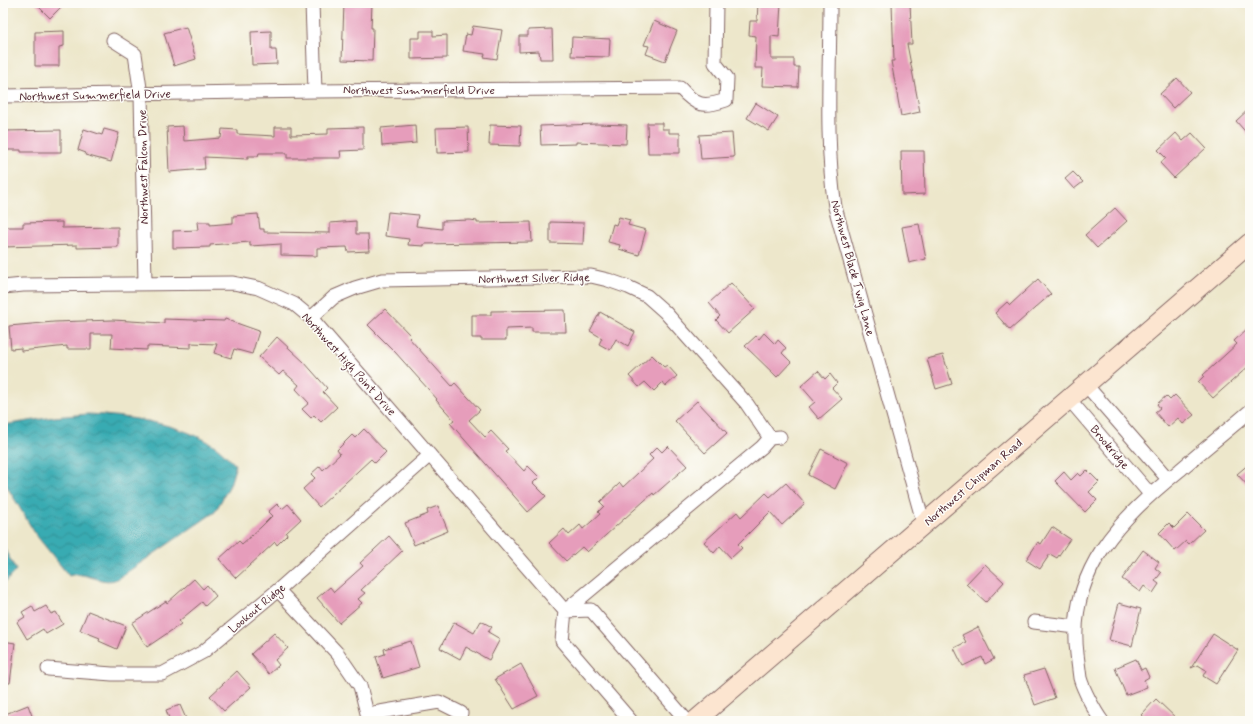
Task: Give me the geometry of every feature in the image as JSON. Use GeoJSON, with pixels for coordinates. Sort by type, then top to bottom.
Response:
{"type":"FeatureCollection","features":[{"type":"Feature","properties":{"kind":"main road","name":"Northwest Chipman Road"},"geometry":{"type":"LineString","coordinates":[[695,721],[1250,243]]}},
{"type":"Feature","properties":{"kind":"street"},"geometry":{"type":"LineString","coordinates":[[312,3],[315,91]]}},
{"type":"Feature","properties":{"kind":"street","name":"Northwest Summerfield Drive"},"geometry":{"type":"LineString","coordinates":[[3,96],[141,95],[315,91],[680,88],[692,102],[709,106],[726,100],[728,78],[715,63],[716,3]]}},
{"type":"Feature","properties":{"kind":"street","name":"Northwest Black Twig Lane"},"geometry":{"type":"LineString","coordinates":[[830,3],[831,179],[835,207],[924,525]]}},
{"type":"Feature","properties":{"kind":"street","name":"Northwest Falcon Drive"},"geometry":{"type":"LineString","coordinates":[[113,40],[135,54],[141,95],[145,283]]}},
{"type":"Feature","properties":{"kind":"street","name":"Northwest Silver Ridge"},"geometry":{"type":"LineString","coordinates":[[311,318],[334,298],[355,288],[382,280],[422,281],[591,276],[608,280],[647,296],[665,312],[747,404],[775,438],[762,447],[566,611]]}},
{"type":"Feature","properties":{"kind":"street","name":"Northwest High Point Drive"},"geometry":{"type":"LineString","coordinates":[[3,287],[23,285],[233,283],[258,288],[294,304],[311,318],[566,611]]}},
{"type":"Feature","properties":{"kind":"street","name":"Brookridge"},"geometry":{"type":"LineString","coordinates":[[1086,384],[1168,479]]}},
{"type":"Feature","properties":{"kind":"street","name":"Brookridge"},"geometry":{"type":"LineString","coordinates":[[1069,399],[1150,494]]}},
{"type":"Feature","properties":{"kind":"street"},"geometry":{"type":"LineString","coordinates":[[1102,721],[1081,679],[1076,627],[1081,590],[1098,553],[1110,535],[1150,494],[1250,411]]}},
{"type":"Feature","properties":{"kind":"street","name":"Lookout Ridge"},"geometry":{"type":"LineString","coordinates":[[48,669],[112,674],[162,674],[203,652],[278,590],[430,455]]}},
{"type":"Feature","properties":{"kind":"street"},"geometry":{"type":"LineString","coordinates":[[278,590],[338,654],[360,686],[368,717],[439,702],[461,713]]}},
{"type":"Feature","properties":{"kind":"street"},"geometry":{"type":"LineString","coordinates":[[632,721],[562,641],[566,611],[591,610],[687,721]]}},
{"type":"Feature","properties":{"kind":"street"},"geometry":{"type":"LineString","coordinates":[[1034,622],[1076,627]]}},
{"type":"Feature","properties":{"kind":"water"},"geometry":{"type":"Polygon","coordinates":[[[88,414],[138,419],[173,427],[204,440],[218,448],[236,465],[230,485],[215,512],[117,579],[111,581],[99,580],[81,575],[69,576],[36,535],[3,480],[3,425],[54,417],[88,414]]]}},
{"type":"Feature","properties":{"kind":"water"},"geometry":{"type":"Polygon","coordinates":[[[3,546],[16,570],[3,585],[3,546]]]}},
{"type":"Feature","properties":{"kind":"building"},"geometry":{"type":"Polygon","coordinates":[[[35,3],[65,3],[50,18],[35,3]]]}},
{"type":"Feature","properties":{"kind":"building"},"geometry":{"type":"Polygon","coordinates":[[[344,3],[372,3],[372,61],[342,60],[344,3]]]}},
{"type":"Feature","properties":{"kind":"building"},"geometry":{"type":"Polygon","coordinates":[[[758,3],[781,3],[779,37],[771,36],[771,59],[794,59],[794,67],[799,67],[798,87],[762,86],[763,68],[755,68],[756,36],[749,35],[750,21],[757,21],[758,3]]]}},
{"type":"Feature","properties":{"kind":"building"},"geometry":{"type":"Polygon","coordinates":[[[910,3],[912,44],[907,44],[920,112],[901,116],[891,61],[894,61],[892,4],[910,3]]]}},
{"type":"Feature","properties":{"kind":"building"},"geometry":{"type":"Polygon","coordinates":[[[654,21],[677,31],[665,61],[646,54],[649,46],[644,45],[654,21]]]}},
{"type":"Feature","properties":{"kind":"building"},"geometry":{"type":"Polygon","coordinates":[[[473,26],[502,30],[497,59],[484,57],[485,54],[463,51],[466,34],[471,35],[473,26]]]}},
{"type":"Feature","properties":{"kind":"building"},"geometry":{"type":"Polygon","coordinates":[[[186,27],[196,59],[174,66],[164,33],[186,27]]]}},
{"type":"Feature","properties":{"kind":"building"},"geometry":{"type":"Polygon","coordinates":[[[552,29],[553,59],[540,59],[539,51],[519,52],[519,36],[528,36],[528,30],[552,29]]]}},
{"type":"Feature","properties":{"kind":"building"},"geometry":{"type":"Polygon","coordinates":[[[64,31],[64,46],[59,47],[59,66],[35,66],[35,32],[64,31]]]}},
{"type":"Feature","properties":{"kind":"building"},"geometry":{"type":"Polygon","coordinates":[[[271,31],[271,50],[276,50],[277,64],[252,65],[251,32],[271,31]]]}},
{"type":"Feature","properties":{"kind":"building"},"geometry":{"type":"Polygon","coordinates":[[[420,31],[433,31],[433,36],[447,35],[447,58],[411,59],[411,38],[420,38],[420,31]]]}},
{"type":"Feature","properties":{"kind":"building"},"geometry":{"type":"Polygon","coordinates":[[[572,37],[610,39],[609,57],[571,56],[572,37]]]}},
{"type":"Feature","properties":{"kind":"building"},"geometry":{"type":"Polygon","coordinates":[[[1177,78],[1190,92],[1173,108],[1160,94],[1177,78]]]}},
{"type":"Feature","properties":{"kind":"building"},"geometry":{"type":"Polygon","coordinates":[[[756,103],[778,117],[769,131],[747,118],[756,103]]]}},
{"type":"Feature","properties":{"kind":"building"},"geometry":{"type":"Polygon","coordinates":[[[1250,108],[1250,137],[1236,121],[1250,108]]]}},
{"type":"Feature","properties":{"kind":"building"},"geometry":{"type":"Polygon","coordinates":[[[647,123],[662,123],[662,129],[669,129],[669,133],[680,133],[680,153],[648,153],[647,123]]]}},
{"type":"Feature","properties":{"kind":"building"},"geometry":{"type":"Polygon","coordinates":[[[597,124],[627,125],[626,144],[576,142],[576,144],[541,145],[540,126],[597,124]]]}},
{"type":"Feature","properties":{"kind":"building"},"geometry":{"type":"Polygon","coordinates":[[[415,125],[416,143],[382,146],[381,128],[415,125]]]}},
{"type":"Feature","properties":{"kind":"building"},"geometry":{"type":"Polygon","coordinates":[[[490,125],[521,126],[520,146],[489,145],[490,125]]]}},
{"type":"Feature","properties":{"kind":"building"},"geometry":{"type":"Polygon","coordinates":[[[183,126],[184,141],[221,138],[222,129],[237,130],[237,134],[275,136],[275,127],[291,127],[291,135],[328,134],[328,128],[363,127],[363,150],[340,151],[341,158],[287,158],[287,153],[259,153],[258,156],[248,156],[248,159],[204,157],[205,169],[169,172],[167,127],[183,126]]]}},
{"type":"Feature","properties":{"kind":"building"},"geometry":{"type":"Polygon","coordinates":[[[468,127],[469,152],[437,153],[436,128],[468,127]]]}},
{"type":"Feature","properties":{"kind":"building"},"geometry":{"type":"Polygon","coordinates":[[[84,129],[102,135],[104,129],[119,133],[111,162],[85,155],[86,153],[78,150],[84,129]]]}},
{"type":"Feature","properties":{"kind":"building"},"geometry":{"type":"Polygon","coordinates":[[[61,130],[61,152],[21,152],[21,150],[3,150],[3,131],[61,130]]]}},
{"type":"Feature","properties":{"kind":"building"},"geometry":{"type":"Polygon","coordinates":[[[732,133],[734,157],[701,159],[699,135],[732,133]]]}},
{"type":"Feature","properties":{"kind":"building"},"geometry":{"type":"Polygon","coordinates":[[[1176,133],[1183,141],[1192,133],[1206,148],[1174,178],[1160,163],[1166,158],[1158,150],[1176,133]]]}},
{"type":"Feature","properties":{"kind":"building"},"geometry":{"type":"Polygon","coordinates":[[[901,151],[924,151],[925,194],[902,195],[901,151]]]}},
{"type":"Feature","properties":{"kind":"building"},"geometry":{"type":"Polygon","coordinates":[[[1073,172],[1083,182],[1074,189],[1065,179],[1073,172]]]}},
{"type":"Feature","properties":{"kind":"building"},"geometry":{"type":"Polygon","coordinates":[[[1115,208],[1127,221],[1097,248],[1085,235],[1115,208]]]}},
{"type":"Feature","properties":{"kind":"building"},"geometry":{"type":"Polygon","coordinates":[[[388,212],[418,215],[416,226],[442,229],[442,221],[470,220],[477,221],[477,223],[531,222],[532,242],[424,244],[424,246],[408,245],[409,239],[385,236],[388,212]]]}},
{"type":"Feature","properties":{"kind":"building"},"geometry":{"type":"Polygon","coordinates":[[[258,214],[260,229],[264,229],[264,232],[330,233],[330,223],[356,221],[356,234],[368,234],[369,251],[348,252],[347,247],[317,248],[317,256],[281,255],[281,244],[250,246],[250,242],[210,245],[210,247],[173,248],[173,231],[198,230],[197,222],[210,222],[210,225],[233,223],[233,216],[258,214]]]}},
{"type":"Feature","properties":{"kind":"building"},"geometry":{"type":"Polygon","coordinates":[[[619,217],[630,220],[628,225],[646,230],[639,255],[619,249],[620,245],[608,242],[613,224],[616,225],[619,217]]]}},
{"type":"Feature","properties":{"kind":"building"},"geometry":{"type":"Polygon","coordinates":[[[62,222],[62,228],[118,227],[118,247],[77,248],[77,245],[3,247],[3,227],[23,227],[23,223],[62,222]]]}},
{"type":"Feature","properties":{"kind":"building"},"geometry":{"type":"Polygon","coordinates":[[[550,222],[584,223],[583,244],[550,243],[550,222]]]}},
{"type":"Feature","properties":{"kind":"building"},"geometry":{"type":"Polygon","coordinates":[[[919,224],[926,259],[909,263],[902,227],[919,224]]]}},
{"type":"Feature","properties":{"kind":"building"},"geometry":{"type":"Polygon","coordinates":[[[1038,279],[1051,294],[1010,330],[995,313],[1007,302],[1010,305],[1038,279]]]}},
{"type":"Feature","properties":{"kind":"building"},"geometry":{"type":"Polygon","coordinates":[[[731,283],[755,309],[728,333],[716,320],[720,316],[709,303],[731,283]]]}},
{"type":"Feature","properties":{"kind":"building"},"geometry":{"type":"Polygon","coordinates":[[[385,309],[411,336],[409,338],[452,386],[455,383],[480,410],[469,420],[485,437],[491,431],[508,449],[505,451],[524,471],[528,466],[539,477],[533,483],[546,496],[528,512],[450,423],[454,420],[436,400],[437,399],[395,352],[368,325],[385,309]]]}},
{"type":"Feature","properties":{"kind":"building"},"geometry":{"type":"Polygon","coordinates":[[[565,310],[566,332],[532,332],[532,328],[506,329],[506,340],[481,340],[481,338],[472,338],[472,315],[491,315],[491,311],[565,310]]]}},
{"type":"Feature","properties":{"kind":"building"},"geometry":{"type":"Polygon","coordinates":[[[600,312],[635,332],[628,346],[616,339],[610,350],[599,344],[602,338],[590,331],[600,312]]]}},
{"type":"Feature","properties":{"kind":"building"},"geometry":{"type":"Polygon","coordinates":[[[164,319],[224,321],[225,319],[259,331],[252,354],[234,349],[231,358],[214,353],[217,344],[191,343],[191,348],[147,346],[147,350],[111,348],[112,334],[91,334],[91,349],[67,349],[67,346],[21,351],[21,348],[11,349],[9,326],[54,322],[113,320],[164,323],[164,319]]]}},
{"type":"Feature","properties":{"kind":"building"},"geometry":{"type":"Polygon","coordinates":[[[1250,326],[1250,365],[1213,398],[1198,382],[1204,376],[1203,375],[1237,344],[1234,341],[1250,326]]]}},
{"type":"Feature","properties":{"kind":"building"},"geometry":{"type":"Polygon","coordinates":[[[764,333],[775,344],[778,340],[786,348],[782,353],[791,362],[777,377],[745,346],[756,336],[759,339],[764,333]]]}},
{"type":"Feature","properties":{"kind":"building"},"geometry":{"type":"Polygon","coordinates":[[[277,337],[304,362],[327,388],[323,392],[337,407],[321,422],[314,415],[311,418],[302,409],[309,403],[296,389],[299,385],[283,371],[279,375],[259,357],[277,337]]]}},
{"type":"Feature","properties":{"kind":"building"},"geometry":{"type":"Polygon","coordinates":[[[652,355],[664,367],[667,365],[677,376],[666,386],[663,382],[654,391],[645,382],[639,387],[629,376],[652,355]]]}},
{"type":"Feature","properties":{"kind":"building"},"geometry":{"type":"Polygon","coordinates":[[[943,355],[952,384],[936,389],[927,359],[943,355]]]}},
{"type":"Feature","properties":{"kind":"building"},"geometry":{"type":"Polygon","coordinates":[[[818,371],[825,379],[830,374],[837,383],[832,388],[842,399],[819,419],[809,407],[815,402],[801,386],[818,371]]]}},
{"type":"Feature","properties":{"kind":"building"},"geometry":{"type":"Polygon","coordinates":[[[1175,395],[1194,415],[1183,424],[1178,418],[1168,427],[1155,412],[1160,408],[1157,404],[1166,396],[1170,400],[1175,395]]]}},
{"type":"Feature","properties":{"kind":"building"},"geometry":{"type":"Polygon","coordinates":[[[697,401],[727,433],[705,453],[675,421],[697,401]]]}},
{"type":"Feature","properties":{"kind":"building"},"geometry":{"type":"Polygon","coordinates":[[[364,429],[386,452],[375,463],[371,459],[319,507],[303,489],[315,478],[311,474],[320,466],[323,470],[340,454],[337,450],[352,435],[355,438],[364,429]]]}},
{"type":"Feature","properties":{"kind":"building"},"geometry":{"type":"Polygon","coordinates":[[[668,446],[687,466],[654,495],[653,493],[587,552],[582,547],[566,561],[549,543],[564,529],[569,535],[580,525],[583,529],[600,514],[598,512],[604,506],[600,502],[620,483],[623,487],[653,459],[649,455],[657,447],[662,452],[668,446]]]}},
{"type":"Feature","properties":{"kind":"building"},"geometry":{"type":"Polygon","coordinates":[[[821,449],[848,463],[835,489],[808,475],[821,449]]]}},
{"type":"Feature","properties":{"kind":"building"},"geometry":{"type":"Polygon","coordinates":[[[1250,463],[1250,488],[1237,474],[1250,463]]]}},
{"type":"Feature","properties":{"kind":"building"},"geometry":{"type":"Polygon","coordinates":[[[1087,470],[1099,482],[1089,492],[1097,500],[1085,512],[1055,481],[1064,472],[1071,480],[1078,473],[1081,476],[1087,470]]]}},
{"type":"Feature","properties":{"kind":"building"},"geometry":{"type":"Polygon","coordinates":[[[786,483],[805,504],[782,525],[770,512],[738,544],[742,548],[731,558],[720,546],[714,553],[704,542],[737,512],[741,517],[766,493],[770,497],[786,483]]]}},
{"type":"Feature","properties":{"kind":"building"},"geometry":{"type":"Polygon","coordinates":[[[277,504],[282,509],[288,504],[301,519],[286,533],[287,535],[277,545],[275,542],[236,578],[219,559],[239,541],[242,544],[261,527],[272,516],[268,512],[277,504]]]}},
{"type":"Feature","properties":{"kind":"building"},"geometry":{"type":"Polygon","coordinates":[[[438,506],[448,531],[414,545],[405,523],[428,514],[427,510],[438,506]]]}},
{"type":"Feature","properties":{"kind":"building"},"geometry":{"type":"Polygon","coordinates":[[[1188,514],[1204,530],[1189,544],[1186,541],[1175,551],[1159,533],[1169,523],[1174,528],[1188,514]]]}},
{"type":"Feature","properties":{"kind":"building"},"geometry":{"type":"Polygon","coordinates":[[[1052,527],[1070,539],[1057,558],[1050,554],[1040,569],[1026,560],[1038,542],[1041,544],[1052,527]]]}},
{"type":"Feature","properties":{"kind":"building"},"geometry":{"type":"Polygon","coordinates":[[[389,536],[402,551],[361,590],[365,593],[358,599],[362,603],[339,623],[317,598],[330,587],[334,592],[363,566],[360,563],[389,536]]]}},
{"type":"Feature","properties":{"kind":"building"},"geometry":{"type":"Polygon","coordinates":[[[1143,550],[1159,562],[1155,568],[1161,573],[1155,581],[1159,584],[1153,593],[1144,586],[1140,592],[1122,579],[1143,550]]]}},
{"type":"Feature","properties":{"kind":"building"},"geometry":{"type":"Polygon","coordinates":[[[985,564],[1004,582],[986,602],[966,584],[985,564]]]}},
{"type":"Feature","properties":{"kind":"building"},"geometry":{"type":"Polygon","coordinates":[[[194,579],[203,589],[207,585],[216,596],[205,606],[202,602],[179,621],[181,624],[147,647],[132,623],[166,601],[167,603],[194,579]]]}},
{"type":"Feature","properties":{"kind":"building"},"geometry":{"type":"Polygon","coordinates":[[[1119,603],[1141,609],[1132,646],[1109,640],[1119,603]]]}},
{"type":"Feature","properties":{"kind":"building"},"geometry":{"type":"Polygon","coordinates":[[[32,606],[35,612],[46,606],[51,614],[56,612],[63,624],[46,634],[43,629],[27,639],[17,622],[25,617],[22,612],[32,606]]]}},
{"type":"Feature","properties":{"kind":"building"},"geometry":{"type":"Polygon","coordinates":[[[88,611],[126,626],[117,649],[99,641],[100,638],[80,630],[88,611]]]}},
{"type":"Feature","properties":{"kind":"building"},"geometry":{"type":"Polygon","coordinates":[[[481,621],[492,627],[488,632],[500,639],[489,660],[466,647],[460,659],[440,648],[454,622],[474,633],[481,621]]]}},
{"type":"Feature","properties":{"kind":"building"},"geometry":{"type":"Polygon","coordinates":[[[978,627],[994,659],[985,664],[982,657],[963,666],[954,648],[966,642],[962,635],[978,627]]]}},
{"type":"Feature","properties":{"kind":"building"},"geometry":{"type":"Polygon","coordinates":[[[274,633],[288,648],[275,660],[279,665],[269,674],[251,654],[274,633]]]}},
{"type":"Feature","properties":{"kind":"building"},"geometry":{"type":"Polygon","coordinates":[[[1213,634],[1238,650],[1216,684],[1203,676],[1206,670],[1198,665],[1191,668],[1213,634]]]}},
{"type":"Feature","properties":{"kind":"building"},"geometry":{"type":"Polygon","coordinates":[[[3,641],[15,643],[10,683],[3,683],[3,641]]]}},
{"type":"Feature","properties":{"kind":"building"},"geometry":{"type":"Polygon","coordinates":[[[411,641],[419,667],[383,678],[376,657],[385,654],[384,649],[411,641]]]}},
{"type":"Feature","properties":{"kind":"building"},"geometry":{"type":"Polygon","coordinates":[[[1136,659],[1141,670],[1145,668],[1149,677],[1144,680],[1147,687],[1126,695],[1115,668],[1136,659]]]}},
{"type":"Feature","properties":{"kind":"building"},"geometry":{"type":"Polygon","coordinates":[[[521,664],[538,696],[514,709],[495,679],[521,664]]]}},
{"type":"Feature","properties":{"kind":"building"},"geometry":{"type":"Polygon","coordinates":[[[1044,669],[1055,698],[1035,705],[1024,675],[1044,669]]]}},
{"type":"Feature","properties":{"kind":"building"},"geometry":{"type":"Polygon","coordinates":[[[237,671],[251,687],[224,711],[210,696],[237,671]]]}},
{"type":"Feature","properties":{"kind":"building"},"geometry":{"type":"Polygon","coordinates":[[[1156,699],[1179,721],[1147,721],[1141,715],[1156,699]]]}},
{"type":"Feature","properties":{"kind":"building"},"geometry":{"type":"Polygon","coordinates":[[[28,705],[34,721],[3,721],[3,715],[28,705]]]}},
{"type":"Feature","properties":{"kind":"building"},"geometry":{"type":"Polygon","coordinates":[[[180,705],[187,721],[170,721],[166,710],[180,705]]]}}]}
